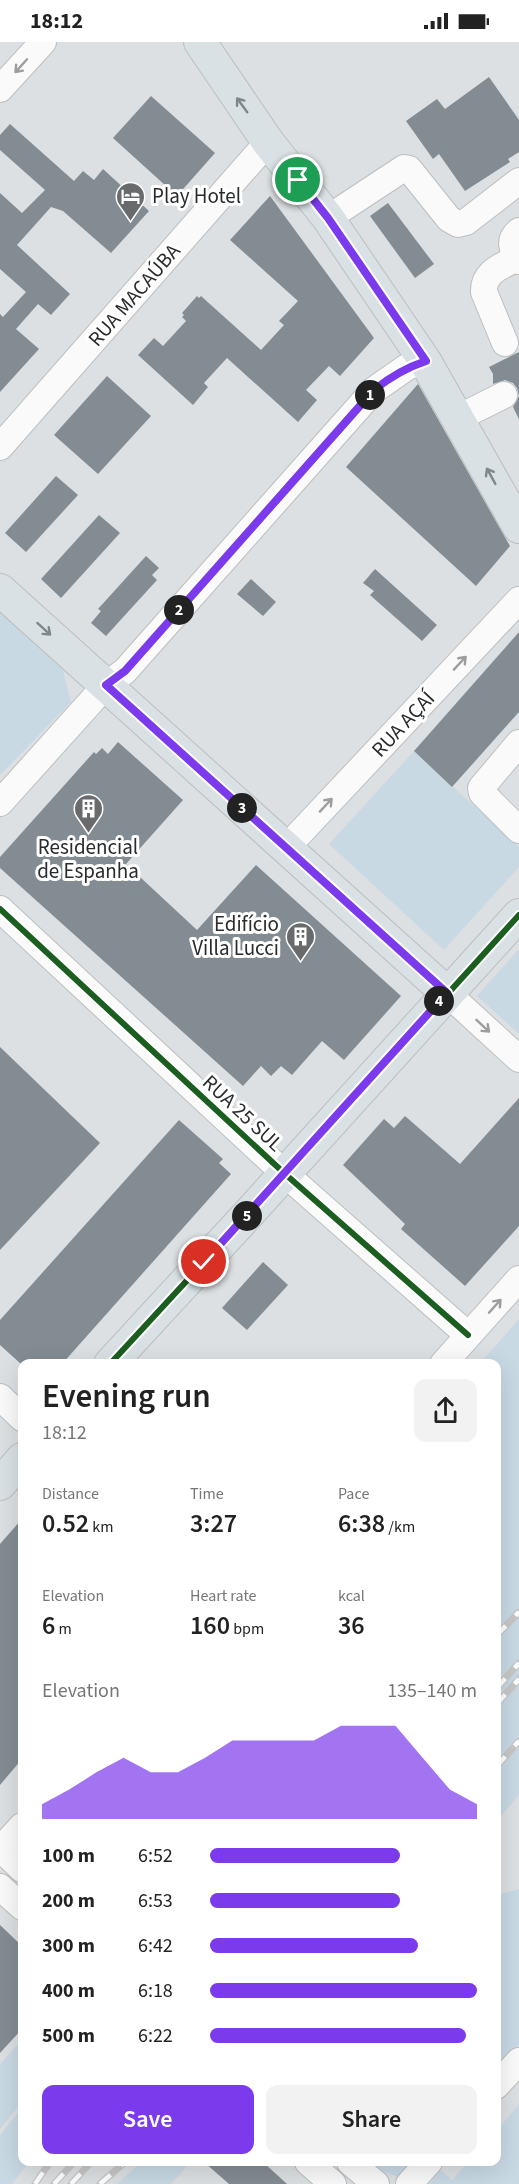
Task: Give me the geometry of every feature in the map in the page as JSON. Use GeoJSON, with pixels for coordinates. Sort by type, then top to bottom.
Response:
{"type":"FeatureCollection","features":[{"type":"Feature","properties":{"kind":"main road"},"geometry":{"type":"LineString","coordinates":[[204,44],[268,142],[328,218],[426,361],[519,527]]}},
{"type":"Feature","properties":{"kind":"main road"},"geometry":{"type":"LineString","coordinates":[[0,590],[447,993]]}},
{"type":"Feature","properties":{"kind":"main road"},"geometry":{"type":"LineString","coordinates":[[115,1359],[519,915]]}},
{"type":"Feature","properties":{"kind":"main road"},"geometry":{"type":"LineString","coordinates":[[0,1484],[18,1464]]}},
{"type":"Feature","properties":{"kind":"street"},"geometry":{"type":"LineString","coordinates":[[0,89],[43,42]]}},
{"type":"Feature","properties":{"kind":"street","name":"RUA MACAÚBA"},"geometry":{"type":"LineString","coordinates":[[0,447],[268,142]]}},
{"type":"Feature","properties":{"kind":"street"},"geometry":{"type":"LineString","coordinates":[[328,218],[404,168],[409,169],[449,219],[458,224],[466,222],[519,181]]}},
{"type":"Feature","properties":{"kind":"street"},"geometry":{"type":"LineString","coordinates":[[505,343],[484,292],[484,284],[492,272],[518,260],[511,240],[519,231]]}},
{"type":"Feature","properties":{"kind":"street"},"geometry":{"type":"LineString","coordinates":[[0,803],[106,685],[125,671],[374,390],[407,367],[426,361]]}},
{"type":"Feature","properties":{"kind":"street"},"geometry":{"type":"LineString","coordinates":[[458,418],[504,395]]}},
{"type":"Feature","properties":{"kind":"street","name":"RUA AÇAÍ"},"geometry":{"type":"LineString","coordinates":[[286,848],[516,608]]}},
{"type":"Feature","properties":{"kind":"street"},"geometry":{"type":"LineString","coordinates":[[519,743],[481,788],[482,793],[519,830]]}},
{"type":"Feature","properties":{"kind":"street","name":"RUA 25 SUL"},"geometry":{"type":"LineString","coordinates":[[0,909],[284,1173],[468,1335]]}},
{"type":"Feature","properties":{"kind":"street"},"geometry":{"type":"LineString","coordinates":[[447,993],[519,1059]]}},
{"type":"Feature","properties":{"kind":"street"},"geometry":{"type":"LineString","coordinates":[[446,1359],[519,1279]]}},
{"type":"Feature","properties":{"kind":"street"},"geometry":{"type":"LineString","coordinates":[[0,1397],[18,1414]]}},
{"type":"Feature","properties":{"kind":"street"},"geometry":{"type":"LineString","coordinates":[[18,1830],[1,1849],[18,1865]]}},
{"type":"Feature","properties":{"kind":"street"},"geometry":{"type":"LineString","coordinates":[[0,1887],[18,1903]]}},
{"type":"Feature","properties":{"kind":"street"},"geometry":{"type":"LineString","coordinates":[[501,2081],[519,2061]]}},
{"type":"Feature","properties":{"kind":"street"},"geometry":{"type":"LineString","coordinates":[[313,2166],[333,2184]]}},
{"type":"Feature","properties":{"kind":"street"},"geometry":{"type":"LineString","coordinates":[[355,2166],[376,2184]]}},
{"type":"Feature","properties":{"kind":"street"},"geometry":{"type":"LineString","coordinates":[[409,2184],[425,2166]]}},
{"type":"Feature","properties":{"kind":"shaded area"},"geometry":{"type":"Polygon","coordinates":[[[0,612],[63,670],[71,702],[0,775],[0,612]]]}},
{"type":"Feature","properties":{"kind":"shaded area"},"geometry":{"type":"Polygon","coordinates":[[[414,751],[519,847],[519,867],[444,950],[329,844],[414,751]]]}},
{"type":"Feature","properties":{"kind":"shaded area"},"geometry":{"type":"Polygon","coordinates":[[[519,949],[519,1034],[477,996],[519,949]]]}},
{"type":"Feature","properties":{"kind":"shaded area"},"geometry":{"type":"Polygon","coordinates":[[[519,1319],[519,1795],[501,1816],[501,1359],[484,1359],[519,1319]]]}},
{"type":"Feature","properties":{"kind":"shaded area"},"geometry":{"type":"Polygon","coordinates":[[[519,1889],[519,2045],[501,2065],[501,1894],[519,1889]]]}},
{"type":"Feature","properties":{"kind":"shaded area"},"geometry":{"type":"Polygon","coordinates":[[[18,2044],[18,2107],[0,2129],[0,2064],[18,2044]]]}},
{"type":"Feature","properties":{"kind":"shaded area"},"geometry":{"type":"Polygon","coordinates":[[[519,2104],[519,2184],[429,2184],[441,2170],[452,2180],[464,2166],[501,2166],[501,2125],[519,2104]]]}},
{"type":"Feature","properties":{"kind":"shaded area"},"geometry":{"type":"Polygon","coordinates":[[[18,2113],[18,2166],[26,2166],[12,2184],[0,2184],[0,2135],[18,2113]]]}},
{"type":"Feature","properties":{"kind":"shaded area"},"geometry":{"type":"Polygon","coordinates":[[[137,2166],[187,2166],[171,2184],[117,2184],[137,2166]]]}},
{"type":"Feature","properties":{"kind":"shaded area"},"geometry":{"type":"Polygon","coordinates":[[[370,2166],[415,2166],[403,2179],[370,2166]]]}},
{"type":"Feature","properties":{"kind":"building"},"geometry":{"type":"Polygon","coordinates":[[[489,77],[519,120],[519,152],[508,159],[510,162],[465,191],[439,154],[433,159],[406,121],[437,99],[445,109],[489,77]]]}},
{"type":"Feature","properties":{"kind":"building"},"geometry":{"type":"Polygon","coordinates":[[[151,96],[215,153],[177,196],[113,138],[151,96]]]}},
{"type":"Feature","properties":{"kind":"building"},"geometry":{"type":"Polygon","coordinates":[[[10,124],[74,181],[83,171],[94,180],[103,169],[149,211],[111,253],[63,211],[51,207],[17,245],[70,294],[51,315],[38,304],[16,329],[39,349],[0,392],[0,314],[3,317],[26,292],[0,269],[0,193],[22,213],[45,190],[0,150],[0,135],[10,124]]]}},
{"type":"Feature","properties":{"kind":"building"},"geometry":{"type":"Polygon","coordinates":[[[270,196],[374,338],[340,376],[329,366],[306,390],[317,400],[298,422],[227,358],[204,383],[208,387],[193,405],[138,355],[154,338],[163,346],[186,321],[182,313],[197,296],[199,298],[201,296],[261,350],[284,325],[279,321],[298,301],[230,240],[270,196]]]}},
{"type":"Feature","properties":{"kind":"building"},"geometry":{"type":"Polygon","coordinates":[[[388,203],[434,264],[415,278],[370,216],[388,203]]]}},
{"type":"Feature","properties":{"kind":"building"},"geometry":{"type":"Polygon","coordinates":[[[519,352],[519,396],[513,383],[505,380],[493,384],[493,374],[489,367],[519,352]]]}},
{"type":"Feature","properties":{"kind":"building"},"geometry":{"type":"Polygon","coordinates":[[[107,376],[151,416],[98,474],[54,435],[107,376]]]}},
{"type":"Feature","properties":{"kind":"building"},"geometry":{"type":"Polygon","coordinates":[[[418,384],[510,546],[476,586],[346,467],[418,384]]]}},
{"type":"Feature","properties":{"kind":"building"},"geometry":{"type":"Polygon","coordinates":[[[519,396],[519,419],[513,407],[519,396]]]}},
{"type":"Feature","properties":{"kind":"building"},"geometry":{"type":"Polygon","coordinates":[[[56,476],[78,495],[26,552],[5,533],[56,476]]]}},
{"type":"Feature","properties":{"kind":"building"},"geometry":{"type":"Polygon","coordinates":[[[99,515],[120,533],[61,598],[41,579],[99,515]]]}},
{"type":"Feature","properties":{"kind":"building"},"geometry":{"type":"Polygon","coordinates":[[[146,556],[159,568],[152,575],[157,580],[106,636],[91,623],[101,611],[98,609],[146,556]]]}},
{"type":"Feature","properties":{"kind":"building"},"geometry":{"type":"Polygon","coordinates":[[[375,569],[437,625],[422,641],[370,595],[374,591],[363,583],[375,569]]]}},
{"type":"Feature","properties":{"kind":"building"},"geometry":{"type":"Polygon","coordinates":[[[251,579],[276,602],[263,616],[237,594],[251,579]]]}},
{"type":"Feature","properties":{"kind":"building"},"geometry":{"type":"Polygon","coordinates":[[[519,632],[519,712],[452,787],[414,751],[519,632]]]}},
{"type":"Feature","properties":{"kind":"building"},"geometry":{"type":"Polygon","coordinates":[[[118,742],[183,800],[126,864],[197,930],[256,865],[401,996],[344,1060],[322,1041],[292,1075],[281,1066],[271,1076],[261,1066],[243,1086],[0,868],[0,857],[94,752],[96,754],[102,748],[108,754],[118,742]]]}},
{"type":"Feature","properties":{"kind":"building"},"geometry":{"type":"Polygon","coordinates":[[[0,1047],[100,1143],[0,1250],[0,1047]]]}},
{"type":"Feature","properties":{"kind":"building"},"geometry":{"type":"Polygon","coordinates":[[[519,1098],[519,1226],[465,1286],[401,1229],[405,1224],[343,1165],[384,1119],[394,1128],[405,1116],[460,1164],[519,1098]]]}},
{"type":"Feature","properties":{"kind":"building"},"geometry":{"type":"Polygon","coordinates":[[[179,1120],[223,1159],[219,1163],[231,1174],[66,1359],[18,1359],[18,1361],[0,1345],[0,1320],[179,1120]]]}},
{"type":"Feature","properties":{"kind":"building"},"geometry":{"type":"Polygon","coordinates":[[[263,1262],[288,1285],[247,1330],[222,1308],[263,1262]]]}},
{"type":"Feature","properties":{"kind":"building"},"geometry":{"type":"Polygon","coordinates":[[[18,1524],[18,1764],[0,1785],[0,1544],[18,1524]]]}},
{"type":"Feature","properties":{"kind":"building"},"geometry":{"type":"Polygon","coordinates":[[[0,1925],[18,1942],[18,2033],[0,2053],[0,1925]]]}},
{"type":"Feature","properties":{"kind":"building"},"geometry":{"type":"Polygon","coordinates":[[[209,2166],[267,2166],[287,2184],[229,2184],[209,2166]]]}},
{"type":"Feature","properties":{"kind":"railway"},"geometry":{"type":"LineString","coordinates":[[501,1631],[519,1612]]}},
{"type":"Feature","properties":{"kind":"railway"},"geometry":{"type":"LineString","coordinates":[[501,1683],[519,1663]]}},
{"type":"Feature","properties":{"kind":"railway"},"geometry":{"type":"LineString","coordinates":[[501,1699],[519,1679]]}},
{"type":"Feature","properties":{"kind":"railway"},"geometry":{"type":"LineString","coordinates":[[501,1761],[519,1741]]}},
{"type":"Feature","properties":{"kind":"railway"},"geometry":{"type":"LineString","coordinates":[[35,2184],[47,2166]]}},
{"type":"Feature","properties":{"kind":"railway"},"geometry":{"type":"LineString","coordinates":[[54,2184],[70,2166]]}},
{"type":"Feature","properties":{"kind":"railway"},"geometry":{"type":"LineString","coordinates":[[71,2184],[87,2166]]}},
{"type":"Feature","properties":{"kind":"railway"},"geometry":{"type":"LineString","coordinates":[[100,2184],[120,2166]]}},
{"type":"Feature","properties":{"kind":"cycle path"},"geometry":{"type":"LineString","coordinates":[[0,909],[284,1173],[468,1335]]}},
{"type":"Feature","properties":{"kind":"cycle path"},"geometry":{"type":"LineString","coordinates":[[115,1359],[519,915]]}},
{"type":"Feature","properties":{"kind":"place","name":"Play Hotel"},"geometry":{"type":"Point","coordinates":[131,222]}},
{"type":"Feature","properties":{"kind":"place","name":"Residencial de Espanha"},"geometry":{"type":"Point","coordinates":[88,834]}},
{"type":"Feature","properties":{"kind":"place","name":"Edifício Villa Lucci"},"geometry":{"type":"Point","coordinates":[300,962]}},
{"type":"Feature","properties":{"kind":"route"},"geometry":{"type":"LineString","coordinates":[[204,1262],[447,993],[106,685],[125,671],[374,390],[407,367],[426,361],[328,218],[298,180]]}}]}
